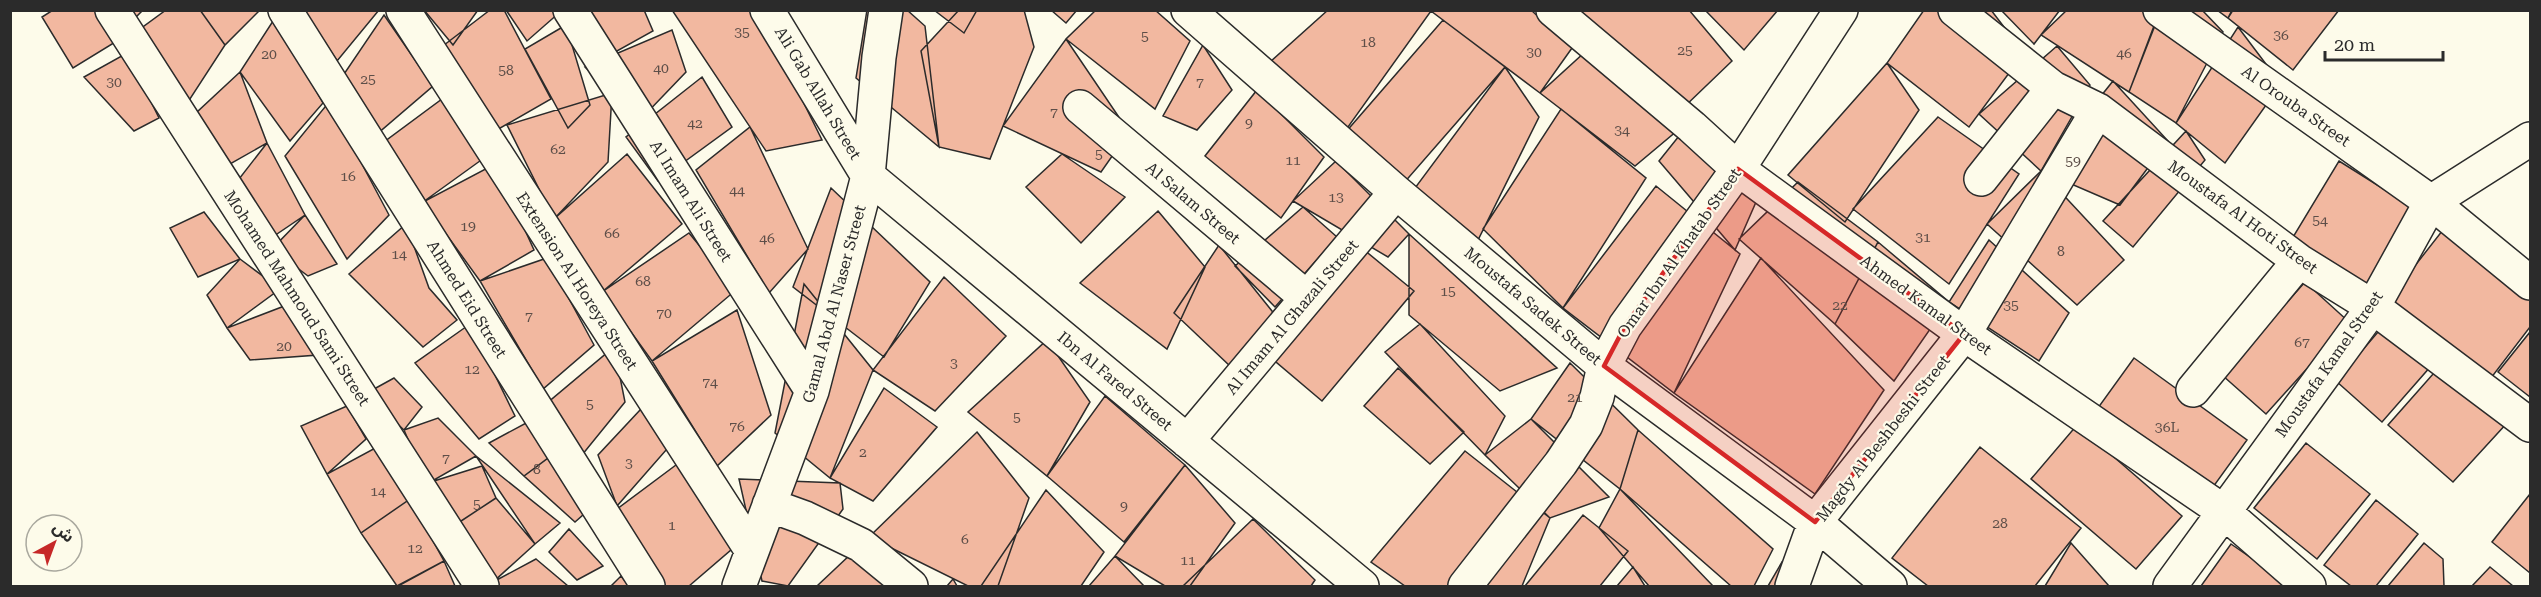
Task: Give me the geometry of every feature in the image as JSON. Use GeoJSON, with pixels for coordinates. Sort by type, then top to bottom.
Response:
{"type":"FeatureCollection","features":[{"type":"Feature","properties":{"kind":"street","name":"Mohamed Mahmoud Sami Street"},"geometry":{"type":"LineString","coordinates":[[112,10],[482,586]]}},
{"type":"Feature","properties":{"kind":"street","name":"Ahmed Eid Street"},"geometry":{"type":"LineString","coordinates":[[285,10],[648,586]]}},
{"type":"Feature","properties":{"kind":"street","name":"Extension Al Horeya Street"},"geometry":{"type":"LineString","coordinates":[[403,10],[752,551]]}},
{"type":"Feature","properties":{"kind":"street","name":"Al Imam Ali Street"},"geometry":{"type":"LineString","coordinates":[[570,10],[812,391]]}},
{"type":"Feature","properties":{"kind":"street","name":"Ali Gab Allah Street"},"geometry":{"type":"LineString","coordinates":[[767,10],[868,176]]}},
{"type":"Feature","properties":{"kind":"street","name":"Gamal Abd Al Naser Street"},"geometry":{"type":"LineString","coordinates":[[739,586],[812,391],[868,176],[879,57],[886,10]]}},
{"type":"Feature","properties":{"kind":"street","name":"Moustafa Sadek Street"},"geometry":{"type":"LineString","coordinates":[[1188,10],[1396,192],[1604,366],[1815,522],[1890,586]]}},
{"type":"Feature","properties":{"kind":"street","name":"Ahmed Kamal Street"},"geometry":{"type":"LineString","coordinates":[[1553,10],[1692,126],[1737,169],[1965,334],[2223,511],[2309,586]]}},
{"type":"Feature","properties":{"kind":"street","name":"Omar Ibn Al Khatab Street"},"geometry":{"type":"LineString","coordinates":[[1465,586],[1561,463],[1586,425],[1597,397],[1604,366],[1625,326],[1737,169],[1841,10]]}},
{"type":"Feature","properties":{"kind":"street","name":"Moustafa Al Hoti Street"},"geometry":{"type":"LineString","coordinates":[[1955,10],[2053,88],[2098,110],[2299,261],[2373,307],[2530,425]]}},
{"type":"Feature","properties":{"kind":"street","name":"Al Orouba Street"},"geometry":{"type":"LineString","coordinates":[[2160,10],[2431,202],[2530,283]]}},
{"type":"Feature","properties":{"kind":"street"},"geometry":{"type":"LineString","coordinates":[[1981,179],[2053,88]]}},
{"type":"Feature","properties":{"kind":"street","name":"Al Salam Street"},"geometry":{"type":"LineString","coordinates":[[1080,107],[1307,298]]}},
{"type":"Feature","properties":{"kind":"street","name":"Magdy Al Beshbeshi Street"},"geometry":{"type":"LineString","coordinates":[[1792,586],[1815,522],[1965,334],[2098,110]]}},
{"type":"Feature","properties":{"kind":"street","name":"Moustafa Kamel Street"},"geometry":{"type":"LineString","coordinates":[[2170,586],[2373,307],[2431,202],[2530,139]]}},
{"type":"Feature","properties":{"kind":"street","name":"Ibn Al Fared Street"},"geometry":{"type":"LineString","coordinates":[[868,176],[1362,586]]}},
{"type":"Feature","properties":{"kind":"street","name":"Al Imam Al Ghazali Street"},"geometry":{"type":"LineString","coordinates":[[1187,441],[1396,192]]}},
{"type":"Feature","properties":{"kind":"street"},"geometry":{"type":"LineString","coordinates":[[2193,390],[2299,261]]}},
{"type":"Feature","properties":{"kind":"street"},"geometry":{"type":"LineString","coordinates":[[769,505],[805,518],[861,545],[911,586]]}},
{"type":"Feature","properties":{"kind":"highlighted area"},"geometry":{"type":"Polygon","coordinates":[[[1738,169],[1964,334],[1815,522],[1604,366],[1625,326],[1738,169]]]}},
{"type":"Feature","properties":{"kind":"building"},"geometry":{"type":"Polygon","coordinates":[[[53,10],[98,10],[117,41],[73,68],[42,17],[53,10]]]}},
{"type":"Feature","properties":{"kind":"building"},"geometry":{"type":"Polygon","coordinates":[[[128,10],[143,10],[134,19],[128,10]]]}},
{"type":"Feature","properties":{"kind":"building"},"geometry":{"type":"Polygon","coordinates":[[[166,10],[200,10],[225,45],[188,102],[136,32],[166,10]]]}},
{"type":"Feature","properties":{"kind":"building"},"geometry":{"type":"Polygon","coordinates":[[[200,10],[260,10],[225,45],[200,10]]]}},
{"type":"Feature","properties":{"kind":"building"},"geometry":{"type":"Polygon","coordinates":[[[304,10],[379,10],[337,61],[304,10]]]}},
{"type":"Feature","properties":{"kind":"building"},"geometry":{"type":"Polygon","coordinates":[[[424,10],[478,10],[453,45],[424,10]]]}},
{"type":"Feature","properties":{"kind":"building"},"geometry":{"type":"Polygon","coordinates":[[[490,10],[504,10],[551,99],[495,131],[431,55],[490,10]]]}},
{"type":"Feature","properties":{"kind":"building"},"geometry":{"type":"Polygon","coordinates":[[[506,10],[558,10],[560,12],[527,41],[506,10]]]}},
{"type":"Feature","properties":{"kind":"building"},"geometry":{"type":"Polygon","coordinates":[[[575,10],[644,10],[653,31],[608,56],[575,10]]]}},
{"type":"Feature","properties":{"kind":"building"},"geometry":{"type":"Polygon","coordinates":[[[672,10],[758,10],[822,140],[766,151],[672,10]]]}},
{"type":"Feature","properties":{"kind":"building"},"geometry":{"type":"Polygon","coordinates":[[[867,10],[907,10],[925,26],[939,147],[856,78],[867,10]]]}},
{"type":"Feature","properties":{"kind":"building"},"geometry":{"type":"Polygon","coordinates":[[[934,10],[977,10],[964,33],[934,10]]]}},
{"type":"Feature","properties":{"kind":"building"},"geometry":{"type":"Polygon","coordinates":[[[959,10],[1024,10],[1034,47],[990,159],[939,147],[921,51],[959,10]]]}},
{"type":"Feature","properties":{"kind":"building"},"geometry":{"type":"Polygon","coordinates":[[[1051,10],[1077,10],[1066,23],[1051,10]]]}},
{"type":"Feature","properties":{"kind":"building"},"geometry":{"type":"Polygon","coordinates":[[[1096,10],[1155,10],[1190,41],[1155,109],[1066,39],[1096,10]]]}},
{"type":"Feature","properties":{"kind":"building"},"geometry":{"type":"Polygon","coordinates":[[[1328,10],[1431,11],[1338,141],[1259,72],[1328,10]]]}},
{"type":"Feature","properties":{"kind":"building"},"geometry":{"type":"Polygon","coordinates":[[[1531,10],[1572,48],[1540,93],[1431,11],[1531,10]]]}},
{"type":"Feature","properties":{"kind":"building"},"geometry":{"type":"Polygon","coordinates":[[[1567,10],[1689,10],[1732,61],[1682,109],[1567,10]]]}},
{"type":"Feature","properties":{"kind":"building"},"geometry":{"type":"Polygon","coordinates":[[[1705,10],[1778,10],[1744,50],[1705,10]]]}},
{"type":"Feature","properties":{"kind":"building"},"geometry":{"type":"Polygon","coordinates":[[[1924,10],[1991,10],[2024,53],[1969,127],[1887,63],[1924,10]]]}},
{"type":"Feature","properties":{"kind":"building"},"geometry":{"type":"Polygon","coordinates":[[[2001,10],[2060,10],[2034,44],[2001,10]]]}},
{"type":"Feature","properties":{"kind":"building"},"geometry":{"type":"Polygon","coordinates":[[[2067,10],[2160,10],[2129,92],[2041,35],[2067,10]]]}},
{"type":"Feature","properties":{"kind":"building"},"geometry":{"type":"Polygon","coordinates":[[[2161,10],[2202,10],[2223,32],[2176,123],[2129,92],[2161,10]]]}},
{"type":"Feature","properties":{"kind":"building"},"geometry":{"type":"Polygon","coordinates":[[[2217,10],[2232,10],[2228,18],[2217,10]]]}},
{"type":"Feature","properties":{"kind":"building"},"geometry":{"type":"Polygon","coordinates":[[[2233,10],[2339,10],[2293,70],[2228,18],[2233,10]]]}},
{"type":"Feature","properties":{"kind":"building"},"geometry":{"type":"Polygon","coordinates":[[[384,15],[433,86],[377,134],[342,77],[384,15]]]}},
{"type":"Feature","properties":{"kind":"building"},"geometry":{"type":"Polygon","coordinates":[[[275,18],[323,103],[290,141],[240,72],[275,18]]]}},
{"type":"Feature","properties":{"kind":"building"},"geometry":{"type":"Polygon","coordinates":[[[1443,20],[1505,67],[1396,192],[1338,141],[1443,20]]]}},
{"type":"Feature","properties":{"kind":"building"},"geometry":{"type":"Polygon","coordinates":[[[566,25],[590,105],[568,128],[525,49],[566,25]]]}},
{"type":"Feature","properties":{"kind":"building"},"geometry":{"type":"Polygon","coordinates":[[[2238,27],[2281,84],[2225,163],[2176,123],[2238,27]]]}},
{"type":"Feature","properties":{"kind":"building"},"geometry":{"type":"Polygon","coordinates":[[[672,30],[686,72],[640,120],[585,67],[672,30]]]}},
{"type":"Feature","properties":{"kind":"building"},"geometry":{"type":"Polygon","coordinates":[[[1066,39],[1129,132],[1101,172],[1003,126],[1066,39]]]}},
{"type":"Feature","properties":{"kind":"building"},"geometry":{"type":"Polygon","coordinates":[[[1203,45],[1232,90],[1197,130],[1163,116],[1203,45]]]}},
{"type":"Feature","properties":{"kind":"building"},"geometry":{"type":"Polygon","coordinates":[[[2057,46],[2090,85],[2041,171],[1979,114],[2057,46]]]}},
{"type":"Feature","properties":{"kind":"building"},"geometry":{"type":"Polygon","coordinates":[[[1585,52],[1678,130],[1635,166],[1540,93],[1585,52]]]}},
{"type":"Feature","properties":{"kind":"building"},"geometry":{"type":"Polygon","coordinates":[[[127,53],[159,118],[134,131],[84,77],[127,53]]]}},
{"type":"Feature","properties":{"kind":"building"},"geometry":{"type":"Polygon","coordinates":[[[1887,63],[1919,110],[1845,222],[1788,175],[1887,63]]]}},
{"type":"Feature","properties":{"kind":"building"},"geometry":{"type":"Polygon","coordinates":[[[1505,67],[1539,117],[1476,244],[1412,192],[1505,67]]]}},
{"type":"Feature","properties":{"kind":"building"},"geometry":{"type":"Polygon","coordinates":[[[240,72],[267,143],[223,168],[196,113],[240,72]]]}},
{"type":"Feature","properties":{"kind":"building"},"geometry":{"type":"Polygon","coordinates":[[[702,77],[732,127],[658,181],[626,137],[702,77]]]}},
{"type":"Feature","properties":{"kind":"building"},"geometry":{"type":"Polygon","coordinates":[[[2113,81],[2168,141],[2120,205],[2041,171],[2113,81]]]}},
{"type":"Feature","properties":{"kind":"building"},"geometry":{"type":"Polygon","coordinates":[[[1257,90],[1324,157],[1281,218],[1205,156],[1257,90]]]}},
{"type":"Feature","properties":{"kind":"building"},"geometry":{"type":"Polygon","coordinates":[[[612,93],[608,162],[554,219],[507,125],[612,93]]]}},
{"type":"Feature","properties":{"kind":"building"},"geometry":{"type":"Polygon","coordinates":[[[442,99],[491,153],[423,202],[384,142],[442,99]]]}},
{"type":"Feature","properties":{"kind":"building"},"geometry":{"type":"Polygon","coordinates":[[[329,102],[389,215],[347,259],[285,156],[329,102]]]}},
{"type":"Feature","properties":{"kind":"building"},"geometry":{"type":"Polygon","coordinates":[[[1561,109],[1646,178],[1563,308],[1483,229],[1561,109]]]}},
{"type":"Feature","properties":{"kind":"building"},"geometry":{"type":"Polygon","coordinates":[[[1699,111],[1756,202],[1735,250],[1659,161],[1699,111]]]}},
{"type":"Feature","properties":{"kind":"building"},"geometry":{"type":"Polygon","coordinates":[[[1938,117],[2019,174],[1949,284],[1853,209],[1938,117]]]}},
{"type":"Feature","properties":{"kind":"building"},"geometry":{"type":"Polygon","coordinates":[[[750,127],[808,249],[769,293],[696,170],[750,127]]]}},
{"type":"Feature","properties":{"kind":"building"},"geometry":{"type":"Polygon","coordinates":[[[2186,131],[2205,160],[2133,247],[2103,221],[2186,131]]]}},
{"type":"Feature","properties":{"kind":"building"},"geometry":{"type":"Polygon","coordinates":[[[267,143],[305,215],[274,236],[239,179],[267,143]]]}},
{"type":"Feature","properties":{"kind":"building"},"geometry":{"type":"Polygon","coordinates":[[[627,154],[682,224],[602,292],[554,219],[627,154]]]}},
{"type":"Feature","properties":{"kind":"building"},"geometry":{"type":"Polygon","coordinates":[[[1062,154],[1125,197],[1081,243],[1026,187],[1062,154]]]}},
{"type":"Feature","properties":{"kind":"building"},"geometry":{"type":"Polygon","coordinates":[[[1336,161],[1409,234],[1388,257],[1293,201],[1336,161]]]}},
{"type":"Feature","properties":{"kind":"building"},"geometry":{"type":"Polygon","coordinates":[[[2339,161],[2414,208],[2363,293],[2287,247],[2339,161]]]}},
{"type":"Feature","properties":{"kind":"building"},"geometry":{"type":"Polygon","coordinates":[[[495,164],[534,250],[480,281],[423,202],[495,164]]]}},
{"type":"Feature","properties":{"kind":"building"},"geometry":{"type":"Polygon","coordinates":[[[2041,171],[2124,260],[2077,305],[1987,224],[2041,171]]]}},
{"type":"Feature","properties":{"kind":"building"},"geometry":{"type":"Polygon","coordinates":[[[1798,182],[1878,242],[1835,324],[1739,239],[1798,182]]]}},
{"type":"Feature","properties":{"kind":"building"},"geometry":{"type":"Polygon","coordinates":[[[1656,186],[1740,254],[1674,393],[1563,308],[1656,186]]]}},
{"type":"Feature","properties":{"kind":"building"},"geometry":{"type":"Polygon","coordinates":[[[831,188],[930,282],[884,357],[793,287],[831,188]]]}},
{"type":"Feature","properties":{"kind":"building"},"geometry":{"type":"Polygon","coordinates":[[[1303,207],[1337,237],[1275,307],[1235,266],[1303,207]]]}},
{"type":"Feature","properties":{"kind":"building"},"geometry":{"type":"Polygon","coordinates":[[[1158,211],[1205,267],[1167,349],[1080,283],[1158,211]]]}},
{"type":"Feature","properties":{"kind":"building"},"geometry":{"type":"Polygon","coordinates":[[[204,212],[240,259],[198,277],[170,228],[204,212]]]}},
{"type":"Feature","properties":{"kind":"building"},"geometry":{"type":"Polygon","coordinates":[[[305,215],[337,264],[308,276],[272,249],[305,215]]]}},
{"type":"Feature","properties":{"kind":"building"},"geometry":{"type":"Polygon","coordinates":[[[406,224],[429,288],[457,320],[423,347],[349,274],[406,224]]]}},
{"type":"Feature","properties":{"kind":"building"},"geometry":{"type":"Polygon","coordinates":[[[2446,226],[2530,293],[2530,327],[2491,378],[2389,299],[2446,226]]]}},
{"type":"Feature","properties":{"kind":"building"},"geometry":{"type":"Polygon","coordinates":[[[689,233],[736,290],[652,361],[602,292],[689,233]]]}},
{"type":"Feature","properties":{"kind":"building"},"geometry":{"type":"Polygon","coordinates":[[[1409,234],[1557,368],[1500,391],[1409,315],[1409,234]]]}},
{"type":"Feature","properties":{"kind":"building"},"geometry":{"type":"Polygon","coordinates":[[[1989,240],[2069,313],[2039,361],[1949,302],[1989,240]]]}},
{"type":"Feature","properties":{"kind":"building"},"geometry":{"type":"Polygon","coordinates":[[[1878,242],[1949,302],[1894,381],[1835,324],[1878,242]]]}},
{"type":"Feature","properties":{"kind":"building"},"geometry":{"type":"Polygon","coordinates":[[[1219,245],[1284,326],[1230,366],[1174,313],[1219,245]]]}},
{"type":"Feature","properties":{"kind":"building"},"geometry":{"type":"Polygon","coordinates":[[[1363,249],[1414,291],[1322,401],[1263,351],[1363,249]]]}},
{"type":"Feature","properties":{"kind":"building"},"geometry":{"type":"Polygon","coordinates":[[[547,258],[594,345],[543,389],[480,281],[547,258]]]}},
{"type":"Feature","properties":{"kind":"building"},"geometry":{"type":"Polygon","coordinates":[[[1761,258],[1884,390],[1815,494],[1674,393],[1761,258]]]}},
{"type":"Feature","properties":{"kind":"building"},"geometry":{"type":"Polygon","coordinates":[[[240,259],[280,289],[227,328],[207,295],[240,259]]]}},
{"type":"Feature","properties":{"kind":"building"},"geometry":{"type":"Polygon","coordinates":[[[944,277],[1006,336],[935,411],[873,370],[944,277]]]}},
{"type":"Feature","properties":{"kind":"building"},"geometry":{"type":"Polygon","coordinates":[[[2305,282],[2349,322],[2266,414],[2222,375],[2305,282]]]}},
{"type":"Feature","properties":{"kind":"building"},"geometry":{"type":"Polygon","coordinates":[[[804,284],[873,370],[830,478],[775,433],[804,284]]]}},
{"type":"Feature","properties":{"kind":"building"},"geometry":{"type":"Polygon","coordinates":[[[287,305],[318,355],[250,360],[227,328],[287,305]]]}},
{"type":"Feature","properties":{"kind":"building"},"geometry":{"type":"Polygon","coordinates":[[[737,310],[771,415],[717,466],[652,361],[737,310]]]}},
{"type":"Feature","properties":{"kind":"building"},"geometry":{"type":"Polygon","coordinates":[[[470,324],[515,416],[479,439],[415,363],[470,324]]]}},
{"type":"Feature","properties":{"kind":"building"},"geometry":{"type":"Polygon","coordinates":[[[1420,324],[1505,416],[1485,455],[1385,352],[1420,324]]]}},
{"type":"Feature","properties":{"kind":"building"},"geometry":{"type":"Polygon","coordinates":[[[2384,325],[2431,366],[2382,422],[2336,381],[2384,325]]]}},
{"type":"Feature","properties":{"kind":"building"},"geometry":{"type":"Polygon","coordinates":[[[2530,332],[2530,397],[2498,372],[2530,332]]]}},
{"type":"Feature","properties":{"kind":"building"},"geometry":{"type":"Polygon","coordinates":[[[1047,340],[1090,402],[1047,476],[968,412],[1047,340]]]}},
{"type":"Feature","properties":{"kind":"building"},"geometry":{"type":"Polygon","coordinates":[[[614,347],[625,402],[582,455],[546,404],[614,347]]]}},
{"type":"Feature","properties":{"kind":"building"},"geometry":{"type":"Polygon","coordinates":[[[2134,358],[2247,440],[2208,494],[2095,412],[2134,358]]]}},
{"type":"Feature","properties":{"kind":"building"},"geometry":{"type":"Polygon","coordinates":[[[1570,363],[1638,430],[1620,489],[1531,419],[1570,363]]]}},
{"type":"Feature","properties":{"kind":"building"},"geometry":{"type":"Polygon","coordinates":[[[2441,365],[2507,423],[2453,482],[2388,425],[2441,365]]]}},
{"type":"Feature","properties":{"kind":"building"},"geometry":{"type":"Polygon","coordinates":[[[1398,368],[1464,432],[1430,464],[1364,406],[1398,368]]]}},
{"type":"Feature","properties":{"kind":"building"},"geometry":{"type":"Polygon","coordinates":[[[394,378],[422,407],[404,430],[365,394],[394,378]]]}},
{"type":"Feature","properties":{"kind":"building"},"geometry":{"type":"Polygon","coordinates":[[[884,388],[937,427],[873,501],[830,478],[884,388]]]}},
{"type":"Feature","properties":{"kind":"building"},"geometry":{"type":"Polygon","coordinates":[[[1105,396],[1185,465],[1124,542],[1047,476],[1105,396]]]}},
{"type":"Feature","properties":{"kind":"building"},"geometry":{"type":"Polygon","coordinates":[[[347,406],[366,439],[327,474],[301,426],[347,406]]]}},
{"type":"Feature","properties":{"kind":"building"},"geometry":{"type":"Polygon","coordinates":[[[641,409],[667,449],[617,506],[598,455],[641,409]]]}},
{"type":"Feature","properties":{"kind":"building"},"geometry":{"type":"Polygon","coordinates":[[[438,418],[476,456],[427,484],[404,430],[438,418]]]}},
{"type":"Feature","properties":{"kind":"building"},"geometry":{"type":"Polygon","coordinates":[[[1531,419],[1609,497],[1550,518],[1485,455],[1531,419]]]}},
{"type":"Feature","properties":{"kind":"building"},"geometry":{"type":"Polygon","coordinates":[[[528,422],[552,455],[524,476],[489,443],[528,422]]]}},
{"type":"Feature","properties":{"kind":"building"},"geometry":{"type":"Polygon","coordinates":[[[2077,425],[2182,516],[2136,569],[2031,479],[2077,425]]]}},
{"type":"Feature","properties":{"kind":"building"},"geometry":{"type":"Polygon","coordinates":[[[1638,430],[1773,549],[1754,586],[1731,586],[1620,489],[1638,430]]]}},
{"type":"Feature","properties":{"kind":"building"},"geometry":{"type":"Polygon","coordinates":[[[977,432],[1029,498],[998,586],[968,586],[869,537],[977,432]]]}},
{"type":"Feature","properties":{"kind":"building"},"geometry":{"type":"Polygon","coordinates":[[[2306,443],[2370,494],[2317,559],[2254,508],[2306,443]]]}},
{"type":"Feature","properties":{"kind":"building"},"geometry":{"type":"Polygon","coordinates":[[[379,446],[410,499],[361,533],[327,474],[379,446]]]}},
{"type":"Feature","properties":{"kind":"building"},"geometry":{"type":"Polygon","coordinates":[[[1980,447],[2081,528],[2035,586],[1928,586],[1892,558],[1980,447]]]}},
{"type":"Feature","properties":{"kind":"building"},"geometry":{"type":"Polygon","coordinates":[[[1465,451],[1550,518],[1522,586],[1405,586],[1371,562],[1465,451]]]}},
{"type":"Feature","properties":{"kind":"building"},"geometry":{"type":"Polygon","coordinates":[[[552,455],[592,507],[575,522],[524,476],[552,455]]]}},
{"type":"Feature","properties":{"kind":"building"},"geometry":{"type":"Polygon","coordinates":[[[476,456],[560,523],[535,544],[476,456]]]}},
{"type":"Feature","properties":{"kind":"building"},"geometry":{"type":"Polygon","coordinates":[[[684,459],[739,543],[689,586],[656,586],[613,512],[684,459]]]}},
{"type":"Feature","properties":{"kind":"building"},"geometry":{"type":"Polygon","coordinates":[[[1185,465],[1235,523],[1190,586],[1165,586],[1115,556],[1185,465]]]}},
{"type":"Feature","properties":{"kind":"building"},"geometry":{"type":"Polygon","coordinates":[[[482,466],[496,498],[455,525],[434,481],[482,466]]]}},
{"type":"Feature","properties":{"kind":"building"},"geometry":{"type":"Polygon","coordinates":[[[739,479],[840,483],[843,509],[788,586],[762,581],[739,479]]]}},
{"type":"Feature","properties":{"kind":"building"},"geometry":{"type":"Polygon","coordinates":[[[1620,489],[1713,586],[1649,586],[1599,528],[1620,489]]]}},
{"type":"Feature","properties":{"kind":"building"},"geometry":{"type":"Polygon","coordinates":[[[1046,490],[1104,552],[1081,586],[981,586],[1046,490]]]}},
{"type":"Feature","properties":{"kind":"building"},"geometry":{"type":"Polygon","coordinates":[[[2530,494],[2530,573],[2492,542],[2530,494]]]}},
{"type":"Feature","properties":{"kind":"building"},"geometry":{"type":"Polygon","coordinates":[[[496,498],[535,544],[493,582],[455,525],[496,498]]]}},
{"type":"Feature","properties":{"kind":"building"},"geometry":{"type":"Polygon","coordinates":[[[410,499],[444,561],[397,586],[361,533],[410,499]]]}},
{"type":"Feature","properties":{"kind":"building"},"geometry":{"type":"Polygon","coordinates":[[[2376,500],[2418,534],[2376,586],[2351,586],[2324,565],[2376,500]]]}},
{"type":"Feature","properties":{"kind":"building"},"geometry":{"type":"Polygon","coordinates":[[[1583,515],[1628,551],[1600,586],[1525,586],[1583,515]]]}},
{"type":"Feature","properties":{"kind":"building"},"geometry":{"type":"Polygon","coordinates":[[[1253,519],[1315,580],[1311,586],[1183,586],[1253,519]]]}},
{"type":"Feature","properties":{"kind":"building"},"geometry":{"type":"Polygon","coordinates":[[[569,529],[603,566],[577,580],[549,552],[569,529]]]}},
{"type":"Feature","properties":{"kind":"building"},"geometry":{"type":"Polygon","coordinates":[[[869,537],[927,586],[817,586],[869,537]]]}},
{"type":"Feature","properties":{"kind":"building"},"geometry":{"type":"Polygon","coordinates":[[[2071,543],[2109,586],[2045,586],[2071,543]]]}},
{"type":"Feature","properties":{"kind":"building"},"geometry":{"type":"Polygon","coordinates":[[[2424,543],[2443,559],[2444,586],[2388,586],[2424,543]]]}},
{"type":"Feature","properties":{"kind":"building"},"geometry":{"type":"Polygon","coordinates":[[[2231,544],[2292,586],[2201,586],[2231,544]]]}},
{"type":"Feature","properties":{"kind":"building"},"geometry":{"type":"Polygon","coordinates":[[[1115,556],[1144,586],[1089,586],[1115,556]]]}},
{"type":"Feature","properties":{"kind":"building"},"geometry":{"type":"Polygon","coordinates":[[[536,559],[568,586],[497,586],[493,582],[536,559]]]}},
{"type":"Feature","properties":{"kind":"building"},"geometry":{"type":"Polygon","coordinates":[[[444,561],[455,586],[398,586],[444,561]]]}},
{"type":"Feature","properties":{"kind":"building"},"geometry":{"type":"Polygon","coordinates":[[[1782,562],[1804,586],[1768,586],[1782,562]]]}},
{"type":"Feature","properties":{"kind":"building"},"geometry":{"type":"Polygon","coordinates":[[[1633,567],[1645,586],[1617,586],[1633,567]]]}},
{"type":"Feature","properties":{"kind":"building"},"geometry":{"type":"Polygon","coordinates":[[[2490,567],[2513,586],[2472,586],[2490,567]]]}},
{"type":"Feature","properties":{"kind":"building"},"geometry":{"type":"Polygon","coordinates":[[[621,576],[629,586],[611,586],[621,576]]]}},
{"type":"Feature","properties":{"kind":"building"},"geometry":{"type":"Polygon","coordinates":[[[953,579],[957,586],[947,586],[953,579]]]}}]}
